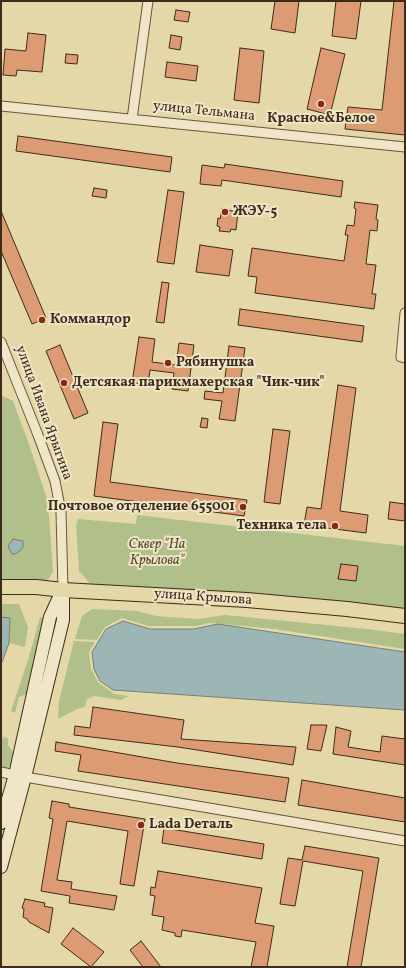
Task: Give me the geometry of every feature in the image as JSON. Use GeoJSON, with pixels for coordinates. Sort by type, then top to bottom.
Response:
{"type":"FeatureCollection","features":[{"type":"Feature","properties":{"kind":"main road","name":"улица Крылова"},"geometry":{"type":"LineString","coordinates":[[1,587],[36,587],[63,590],[247,600],[405,616]]}},
{"type":"Feature","properties":{"kind":"street"},"geometry":{"type":"LineString","coordinates":[[132,119],[148,1]]}},
{"type":"Feature","properties":{"kind":"street","name":"улица Тельмана"},"geometry":{"type":"LineString","coordinates":[[1,106],[405,147]]}},
{"type":"Feature","properties":{"kind":"street"},"geometry":{"type":"LineString","coordinates":[[403,358],[405,313]]}},
{"type":"Feature","properties":{"kind":"street","name":"улица Ивана Ярыгина"},"geometry":{"type":"LineString","coordinates":[[1,342],[55,481],[61,512],[63,590]]}},
{"type":"Feature","properties":{"kind":"street"},"geometry":{"type":"LineString","coordinates":[[1,867],[50,617],[63,590]]}},
{"type":"Feature","properties":{"kind":"street"},"geometry":{"type":"LineString","coordinates":[[1,772],[405,841]]}},
{"type":"Feature","properties":{"kind":"street"},"geometry":{"type":"LineString","coordinates":[[1,823],[20,776]]}},
{"type":"Feature","properties":{"kind":"green space"},"geometry":{"type":"Polygon","coordinates":[[[1,395],[13,401],[46,496],[53,571],[49,579],[41,582],[1,581],[1,395]]]}},
{"type":"Feature","properties":{"kind":"green space","name":"Сквер \"На Крылова\""},"geometry":{"type":"Polygon","coordinates":[[[137,515],[405,546],[405,610],[91,585],[79,571],[76,525],[78,519],[136,524],[137,515]]]}},
{"type":"Feature","properties":{"kind":"green space"},"geometry":{"type":"Polygon","coordinates":[[[1,604],[19,604],[28,627],[25,647],[9,643],[10,618],[1,617],[1,604]]]}},
{"type":"Feature","properties":{"kind":"green space"},"geometry":{"type":"Polygon","coordinates":[[[92,609],[137,611],[156,616],[198,619],[225,615],[367,629],[405,634],[405,649],[274,629],[209,623],[197,626],[148,626],[122,618],[105,627],[97,640],[75,639],[82,616],[92,609]]]}},
{"type":"Feature","properties":{"kind":"green space"},"geometry":{"type":"Polygon","coordinates":[[[40,617],[46,618],[29,693],[19,697],[15,713],[11,711],[28,660],[40,617]]]}},
{"type":"Feature","properties":{"kind":"green space"},"geometry":{"type":"Polygon","coordinates":[[[74,641],[95,642],[89,652],[91,669],[98,682],[114,694],[129,696],[121,700],[94,696],[87,699],[85,707],[77,709],[58,719],[59,701],[74,641]]]}},
{"type":"Feature","properties":{"kind":"green space"},"geometry":{"type":"Polygon","coordinates":[[[3,737],[8,738],[8,745],[13,752],[10,766],[5,769],[1,769],[1,742],[3,737]]]}},
{"type":"Feature","properties":{"kind":"water"},"geometry":{"type":"Polygon","coordinates":[[[13,539],[23,541],[23,547],[15,554],[12,554],[8,546],[13,539]]]}},
{"type":"Feature","properties":{"kind":"water"},"geometry":{"type":"Polygon","coordinates":[[[1,617],[10,618],[9,643],[1,665],[1,617]]]}},
{"type":"Feature","properties":{"kind":"water"},"geometry":{"type":"Polygon","coordinates":[[[123,621],[150,629],[194,629],[218,624],[405,652],[405,710],[113,690],[100,681],[94,669],[92,652],[106,629],[123,621]]]}},
{"type":"Feature","properties":{"kind":"building"},"geometry":{"type":"Polygon","coordinates":[[[275,1],[299,1],[295,33],[271,29],[275,1]]]}},
{"type":"Feature","properties":{"kind":"building"},"geometry":{"type":"Polygon","coordinates":[[[336,1],[361,1],[356,39],[332,36],[336,1]]]}},
{"type":"Feature","properties":{"kind":"building"},"geometry":{"type":"Polygon","coordinates":[[[394,1],[405,1],[405,135],[345,129],[348,107],[382,110],[394,1]]]}},
{"type":"Feature","properties":{"kind":"building"},"geometry":{"type":"Polygon","coordinates":[[[176,10],[190,12],[188,22],[174,20],[176,10]]]}},
{"type":"Feature","properties":{"kind":"building"},"geometry":{"type":"Polygon","coordinates":[[[28,33],[46,35],[42,72],[17,70],[16,76],[3,75],[5,49],[26,51],[28,33]]]}},
{"type":"Feature","properties":{"kind":"building"},"geometry":{"type":"Polygon","coordinates":[[[171,35],[182,37],[180,50],[169,48],[171,35]]]}},
{"type":"Feature","properties":{"kind":"building"},"geometry":{"type":"Polygon","coordinates":[[[240,48],[264,51],[259,103],[234,100],[240,48]]]}},
{"type":"Feature","properties":{"kind":"building"},"geometry":{"type":"Polygon","coordinates":[[[321,48],[345,54],[330,115],[307,109],[321,48]]]}},
{"type":"Feature","properties":{"kind":"building"},"geometry":{"type":"Polygon","coordinates":[[[66,54],[78,55],[77,64],[65,63],[66,54]]]}},
{"type":"Feature","properties":{"kind":"building"},"geometry":{"type":"Polygon","coordinates":[[[167,62],[198,66],[196,81],[165,77],[167,62]]]}},
{"type":"Feature","properties":{"kind":"building"},"geometry":{"type":"Polygon","coordinates":[[[18,136],[172,157],[170,172],[16,151],[18,136]]]}},
{"type":"Feature","properties":{"kind":"building"},"geometry":{"type":"Polygon","coordinates":[[[225,164],[343,181],[341,197],[222,180],[221,186],[200,184],[202,165],[224,168],[225,164]]]}},
{"type":"Feature","properties":{"kind":"building"},"geometry":{"type":"Polygon","coordinates":[[[94,188],[107,190],[106,198],[92,196],[94,188]]]}},
{"type":"Feature","properties":{"kind":"building"},"geometry":{"type":"Polygon","coordinates":[[[168,190],[184,192],[174,264],[157,262],[168,190]]]}},
{"type":"Feature","properties":{"kind":"building"},"geometry":{"type":"Polygon","coordinates":[[[355,202],[378,205],[376,219],[378,220],[377,231],[370,230],[366,264],[376,265],[372,294],[376,294],[374,309],[255,293],[257,277],[248,276],[252,248],[344,261],[348,235],[345,235],[347,225],[354,226],[356,209],[354,208],[355,202]]]}},
{"type":"Feature","properties":{"kind":"building"},"geometry":{"type":"Polygon","coordinates":[[[222,209],[238,212],[236,230],[231,229],[230,232],[219,231],[220,227],[217,226],[218,218],[220,219],[222,209]]]}},
{"type":"Feature","properties":{"kind":"building"},"geometry":{"type":"Polygon","coordinates":[[[1,211],[46,318],[32,324],[1,251],[1,211]]]}},
{"type":"Feature","properties":{"kind":"building"},"geometry":{"type":"Polygon","coordinates":[[[200,245],[233,250],[229,276],[196,272],[200,245]]]}},
{"type":"Feature","properties":{"kind":"building"},"geometry":{"type":"Polygon","coordinates":[[[162,282],[169,283],[164,323],[156,322],[162,282]]]}},
{"type":"Feature","properties":{"kind":"building"},"geometry":{"type":"Polygon","coordinates":[[[240,309],[364,326],[362,342],[238,325],[240,309]]]}},
{"type":"Feature","properties":{"kind":"building"},"geometry":{"type":"Polygon","coordinates":[[[139,337],[155,339],[152,362],[176,365],[179,343],[194,345],[188,391],[172,389],[174,373],[150,370],[148,385],[132,383],[139,337]]]}},
{"type":"Feature","properties":{"kind":"building"},"geometry":{"type":"Polygon","coordinates":[[[60,345],[88,413],[74,419],[46,351],[60,345]]]}},
{"type":"Feature","properties":{"kind":"building"},"geometry":{"type":"Polygon","coordinates":[[[229,346],[245,348],[235,421],[219,419],[222,401],[204,399],[205,391],[223,393],[229,346]]]}},
{"type":"Feature","properties":{"kind":"building"},"geometry":{"type":"Polygon","coordinates":[[[338,385],[356,388],[340,511],[368,515],[366,533],[304,525],[307,507],[321,509],[338,385]]]}},
{"type":"Feature","properties":{"kind":"building"},"geometry":{"type":"Polygon","coordinates":[[[202,418],[208,419],[207,428],[200,427],[202,418]]]}},
{"type":"Feature","properties":{"kind":"building"},"geometry":{"type":"Polygon","coordinates":[[[103,422],[118,424],[110,482],[247,500],[244,516],[94,496],[103,422]]]}},
{"type":"Feature","properties":{"kind":"building"},"geometry":{"type":"Polygon","coordinates":[[[273,429],[290,431],[280,504],[264,502],[273,429]]]}},
{"type":"Feature","properties":{"kind":"building"},"geometry":{"type":"Polygon","coordinates":[[[390,502],[405,504],[405,521],[388,519],[390,502]]]}},
{"type":"Feature","properties":{"kind":"building"},"geometry":{"type":"Polygon","coordinates":[[[341,564],[358,566],[356,581],[338,579],[341,564]]]}},
{"type":"Feature","properties":{"kind":"building"},"geometry":{"type":"Polygon","coordinates":[[[93,707],[184,720],[181,739],[296,747],[293,765],[178,747],[74,735],[75,726],[90,728],[93,707]]]}},
{"type":"Feature","properties":{"kind":"building"},"geometry":{"type":"Polygon","coordinates":[[[311,725],[327,725],[321,751],[307,749],[311,725]]]}},
{"type":"Feature","properties":{"kind":"building"},"geometry":{"type":"Polygon","coordinates":[[[336,727],[351,731],[348,747],[380,752],[382,736],[405,739],[405,765],[333,754],[336,727]]]}},
{"type":"Feature","properties":{"kind":"building"},"geometry":{"type":"Polygon","coordinates":[[[56,742],[177,763],[289,778],[285,802],[78,771],[81,755],[55,751],[56,742]]]}},
{"type":"Feature","properties":{"kind":"building"},"geometry":{"type":"Polygon","coordinates":[[[302,780],[405,798],[405,822],[298,805],[302,780]]]}},
{"type":"Feature","properties":{"kind":"building"},"geometry":{"type":"Polygon","coordinates":[[[52,801],[69,804],[69,807],[145,819],[134,886],[120,884],[128,831],[67,821],[57,880],[72,882],[71,889],[117,896],[114,910],[69,903],[70,896],[41,891],[53,819],[49,818],[52,801]]]}},
{"type":"Feature","properties":{"kind":"building"},"geometry":{"type":"Polygon","coordinates":[[[164,828],[264,844],[262,859],[162,843],[164,828]]]}},
{"type":"Feature","properties":{"kind":"building"},"geometry":{"type":"Polygon","coordinates":[[[305,846],[379,858],[361,967],[347,967],[363,871],[303,861],[295,906],[280,904],[288,858],[302,860],[305,846]]]}},
{"type":"Feature","properties":{"kind":"building"},"geometry":{"type":"Polygon","coordinates":[[[158,871],[262,888],[255,923],[274,926],[267,967],[251,967],[256,942],[182,930],[181,937],[175,936],[175,933],[162,930],[164,917],[152,915],[155,896],[150,895],[151,887],[155,888],[158,871]]]}},
{"type":"Feature","properties":{"kind":"building"},"geometry":{"type":"Polygon","coordinates":[[[25,899],[45,903],[44,906],[53,908],[49,933],[23,917],[24,909],[22,908],[25,899]]]}},
{"type":"Feature","properties":{"kind":"building"},"geometry":{"type":"Polygon","coordinates":[[[73,928],[104,952],[91,967],[61,944],[73,928]]]}},
{"type":"Feature","properties":{"kind":"building"},"geometry":{"type":"Polygon","coordinates":[[[141,941],[161,967],[143,967],[130,950],[141,941]]]}},
{"type":"Feature","properties":{"kind":"place","name":"Красное&Белое"},"geometry":{"type":"Point","coordinates":[321,104]}},
{"type":"Feature","properties":{"kind":"place","name":"ЖЭУ-5"},"geometry":{"type":"Point","coordinates":[225,212]}},
{"type":"Feature","properties":{"kind":"place","name":"Коммандор"},"geometry":{"type":"Point","coordinates":[42,320]}},
{"type":"Feature","properties":{"kind":"place","name":"Рябинушка"},"geometry":{"type":"Point","coordinates":[168,363]}},
{"type":"Feature","properties":{"kind":"place","name":"Детсякая парикмахерская \"Чик-чик\""},"geometry":{"type":"Point","coordinates":[64,383]}},
{"type":"Feature","properties":{"kind":"place","name":"Почтовое отделение 655001"},"geometry":{"type":"Point","coordinates":[243,507]}},
{"type":"Feature","properties":{"kind":"place","name":"Техника тела"},"geometry":{"type":"Point","coordinates":[335,526]}},
{"type":"Feature","properties":{"kind":"place","name":"Lada Dеталь"},"geometry":{"type":"Point","coordinates":[141,825]}}]}
